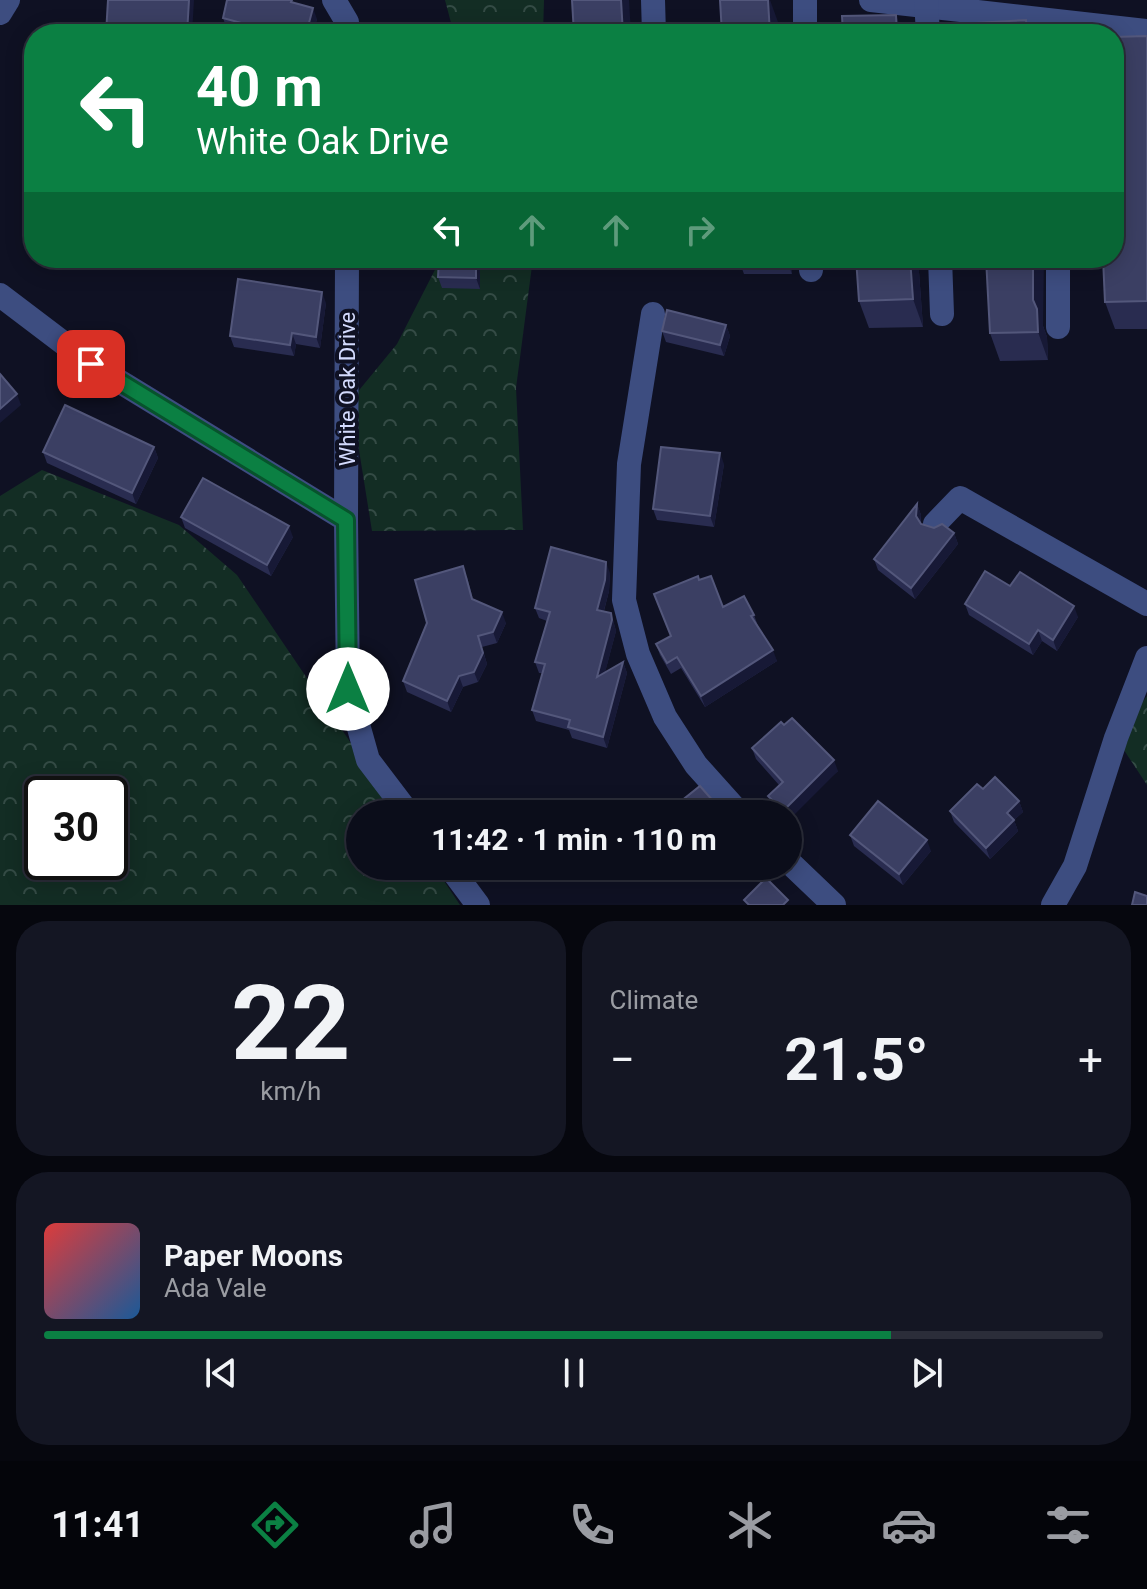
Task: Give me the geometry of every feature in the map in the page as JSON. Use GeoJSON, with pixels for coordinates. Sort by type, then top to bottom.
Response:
{"type":"FeatureCollection","features":[{"type":"Feature","properties":{"kind":"street"},"geometry":{"type":"LineString","coordinates":[[0,13],[8,0]]}},
{"type":"Feature","properties":{"kind":"street"},"geometry":{"type":"LineString","coordinates":[[334,0],[347,24]]}},
{"type":"Feature","properties":{"kind":"street"},"geometry":{"type":"LineString","coordinates":[[653,0],[654,24]]}},
{"type":"Feature","properties":{"kind":"street"},"geometry":{"type":"LineString","coordinates":[[805,0],[805,24]]}},
{"type":"Feature","properties":{"kind":"street"},"geometry":{"type":"LineString","coordinates":[[871,0],[926,3],[1097,24]]}},
{"type":"Feature","properties":{"kind":"street"},"geometry":{"type":"LineString","coordinates":[[926,3],[927,24]]}},
{"type":"Feature","properties":{"kind":"street"},"geometry":{"type":"LineString","coordinates":[[1124,28],[1147,31]]}},
{"type":"Feature","properties":{"kind":"street","name":"White Oak Drive"},"geometry":{"type":"LineString","coordinates":[[347,268],[348,689],[368,760],[398,800]]}},
{"type":"Feature","properties":{"kind":"street"},"geometry":{"type":"LineString","coordinates":[[940,268],[942,314]]}},
{"type":"Feature","properties":{"kind":"street"},"geometry":{"type":"LineString","coordinates":[[1058,268],[1058,327]]}},
{"type":"Feature","properties":{"kind":"street"},"geometry":{"type":"LineString","coordinates":[[0,295],[91,364],[346,520]]}},
{"type":"Feature","properties":{"kind":"street"},"geometry":{"type":"LineString","coordinates":[[653,314],[629,464],[624,600],[638,654],[665,717],[696,765],[727,800]]}},
{"type":"Feature","properties":{"kind":"street"},"geometry":{"type":"LineString","coordinates":[[935,524],[960,498],[1147,604]]}},
{"type":"Feature","properties":{"kind":"street"},"geometry":{"type":"LineString","coordinates":[[1053,905],[1075,866],[1116,738],[1147,658]]}},
{"type":"Feature","properties":{"kind":"street"},"geometry":{"type":"LineString","coordinates":[[802,874],[834,905]]}},
{"type":"Feature","properties":{"kind":"street"},"geometry":{"type":"LineString","coordinates":[[459,880],[478,905]]}},
{"type":"Feature","properties":{"kind":"green space"},"geometry":{"type":"Polygon","coordinates":[[[445,0],[544,0],[543,24],[451,24],[445,0]]]}},
{"type":"Feature","properties":{"kind":"green space"},"geometry":{"type":"Polygon","coordinates":[[[436,268],[532,268],[516,388],[523,530],[372,531],[351,400],[397,344],[436,268]]]}},
{"type":"Feature","properties":{"kind":"green space"},"geometry":{"type":"Polygon","coordinates":[[[42,470],[179,525],[237,575],[390,800],[346,800],[346,880],[443,880],[460,905],[0,905],[0,496],[42,470]]]}},
{"type":"Feature","properties":{"kind":"green space"},"geometry":{"type":"Polygon","coordinates":[[[1147,696],[1147,785],[1116,738],[1147,696]]]}},
{"type":"Feature","properties":{"kind":"building"},"geometry":{"type":"Polygon","coordinates":[[[108,0],[189,0],[188,24],[107,24],[108,0]]]}},
{"type":"Feature","properties":{"kind":"building"},"geometry":{"type":"Polygon","coordinates":[[[227,0],[292,0],[313,8],[309,24],[245,24],[223,18],[227,0]]]}},
{"type":"Feature","properties":{"kind":"building"},"geometry":{"type":"Polygon","coordinates":[[[572,0],[621,0],[622,24],[573,24],[572,0]]]}},
{"type":"Feature","properties":{"kind":"building"},"geometry":{"type":"Polygon","coordinates":[[[720,0],[768,0],[769,24],[721,24],[720,0]]]}},
{"type":"Feature","properties":{"kind":"building"},"geometry":{"type":"Polygon","coordinates":[[[896,15],[896,24],[842,24],[842,16],[896,15]]]}},
{"type":"Feature","properties":{"kind":"building"},"geometry":{"type":"Polygon","coordinates":[[[1026,20],[1026,24],[975,24],[1026,20]]]}},
{"type":"Feature","properties":{"kind":"building"},"geometry":{"type":"Polygon","coordinates":[[[1147,36],[1147,301],[1105,302],[1103,268],[1124,268],[1124,37],[1147,36]]]}},
{"type":"Feature","properties":{"kind":"building"},"geometry":{"type":"Polygon","coordinates":[[[438,268],[476,268],[476,278],[438,277],[438,268]]]}},
{"type":"Feature","properties":{"kind":"building"},"geometry":{"type":"Polygon","coordinates":[[[857,268],[911,268],[913,299],[859,301],[857,268]]]}},
{"type":"Feature","properties":{"kind":"building"},"geometry":{"type":"Polygon","coordinates":[[[987,268],[1033,268],[1033,300],[1037,309],[1038,332],[990,333],[987,268]]]}},
{"type":"Feature","properties":{"kind":"building"},"geometry":{"type":"Polygon","coordinates":[[[238,279],[322,292],[316,337],[292,333],[290,345],[230,336],[238,279]]]}},
{"type":"Feature","properties":{"kind":"building"},"geometry":{"type":"Polygon","coordinates":[[[667,310],[726,325],[720,345],[662,331],[667,310]]]}},
{"type":"Feature","properties":{"kind":"building"},"geometry":{"type":"Polygon","coordinates":[[[0,374],[17,394],[0,409],[0,374]]]}},
{"type":"Feature","properties":{"kind":"building"},"geometry":{"type":"Polygon","coordinates":[[[65,405],[154,447],[132,493],[43,452],[65,405]]]}},
{"type":"Feature","properties":{"kind":"building"},"geometry":{"type":"Polygon","coordinates":[[[661,447],[720,453],[710,516],[653,509],[661,447]]]}},
{"type":"Feature","properties":{"kind":"building"},"geometry":{"type":"Polygon","coordinates":[[[203,478],[289,526],[267,565],[181,517],[203,478]]]}},
{"type":"Feature","properties":{"kind":"building"},"geometry":{"type":"Polygon","coordinates":[[[917,504],[916,516],[921,524],[934,528],[942,524],[954,533],[911,588],[874,559],[917,504]]]}},
{"type":"Feature","properties":{"kind":"building"},"geometry":{"type":"Polygon","coordinates":[[[551,547],[606,562],[597,610],[611,613],[612,620],[597,677],[623,662],[603,737],[568,727],[570,720],[532,710],[545,664],[535,662],[550,612],[535,608],[551,547]]]}},
{"type":"Feature","properties":{"kind":"building"},"geometry":{"type":"Polygon","coordinates":[[[463,566],[472,599],[502,612],[493,632],[478,636],[483,653],[474,672],[459,676],[447,701],[403,681],[427,623],[415,580],[463,566]]]}},
{"type":"Feature","properties":{"kind":"building"},"geometry":{"type":"Polygon","coordinates":[[[985,571],[1010,586],[1020,572],[1074,606],[1053,640],[1038,630],[1029,644],[965,604],[985,571]]]}},
{"type":"Feature","properties":{"kind":"building"},"geometry":{"type":"Polygon","coordinates":[[[698,576],[699,580],[711,576],[723,607],[744,596],[754,615],[751,616],[773,650],[701,696],[677,657],[667,663],[656,644],[671,636],[654,594],[698,576]]]}},
{"type":"Feature","properties":{"kind":"building"},"geometry":{"type":"Polygon","coordinates":[[[792,718],[834,760],[794,800],[772,800],[768,796],[783,782],[752,748],[781,722],[784,725],[792,718]]]}},
{"type":"Feature","properties":{"kind":"building"},"geometry":{"type":"Polygon","coordinates":[[[995,777],[1019,801],[1007,813],[1014,820],[986,848],[950,811],[977,784],[983,789],[995,777]]]}},
{"type":"Feature","properties":{"kind":"building"},"geometry":{"type":"Polygon","coordinates":[[[700,786],[712,800],[682,800],[700,786]]]}},
{"type":"Feature","properties":{"kind":"building"},"geometry":{"type":"Polygon","coordinates":[[[878,801],[927,840],[899,874],[850,835],[878,801]]]}},
{"type":"Feature","properties":{"kind":"building"},"geometry":{"type":"Polygon","coordinates":[[[764,880],[768,880],[788,900],[783,905],[749,905],[744,900],[764,880]]]}},
{"type":"Feature","properties":{"kind":"building"},"geometry":{"type":"Polygon","coordinates":[[[1135,892],[1147,896],[1147,905],[1132,905],[1135,892]]]}},
{"type":"Feature","properties":{"kind":"route"},"geometry":{"type":"LineString","coordinates":[[91,364],[346,520],[348,689]]}}]}
